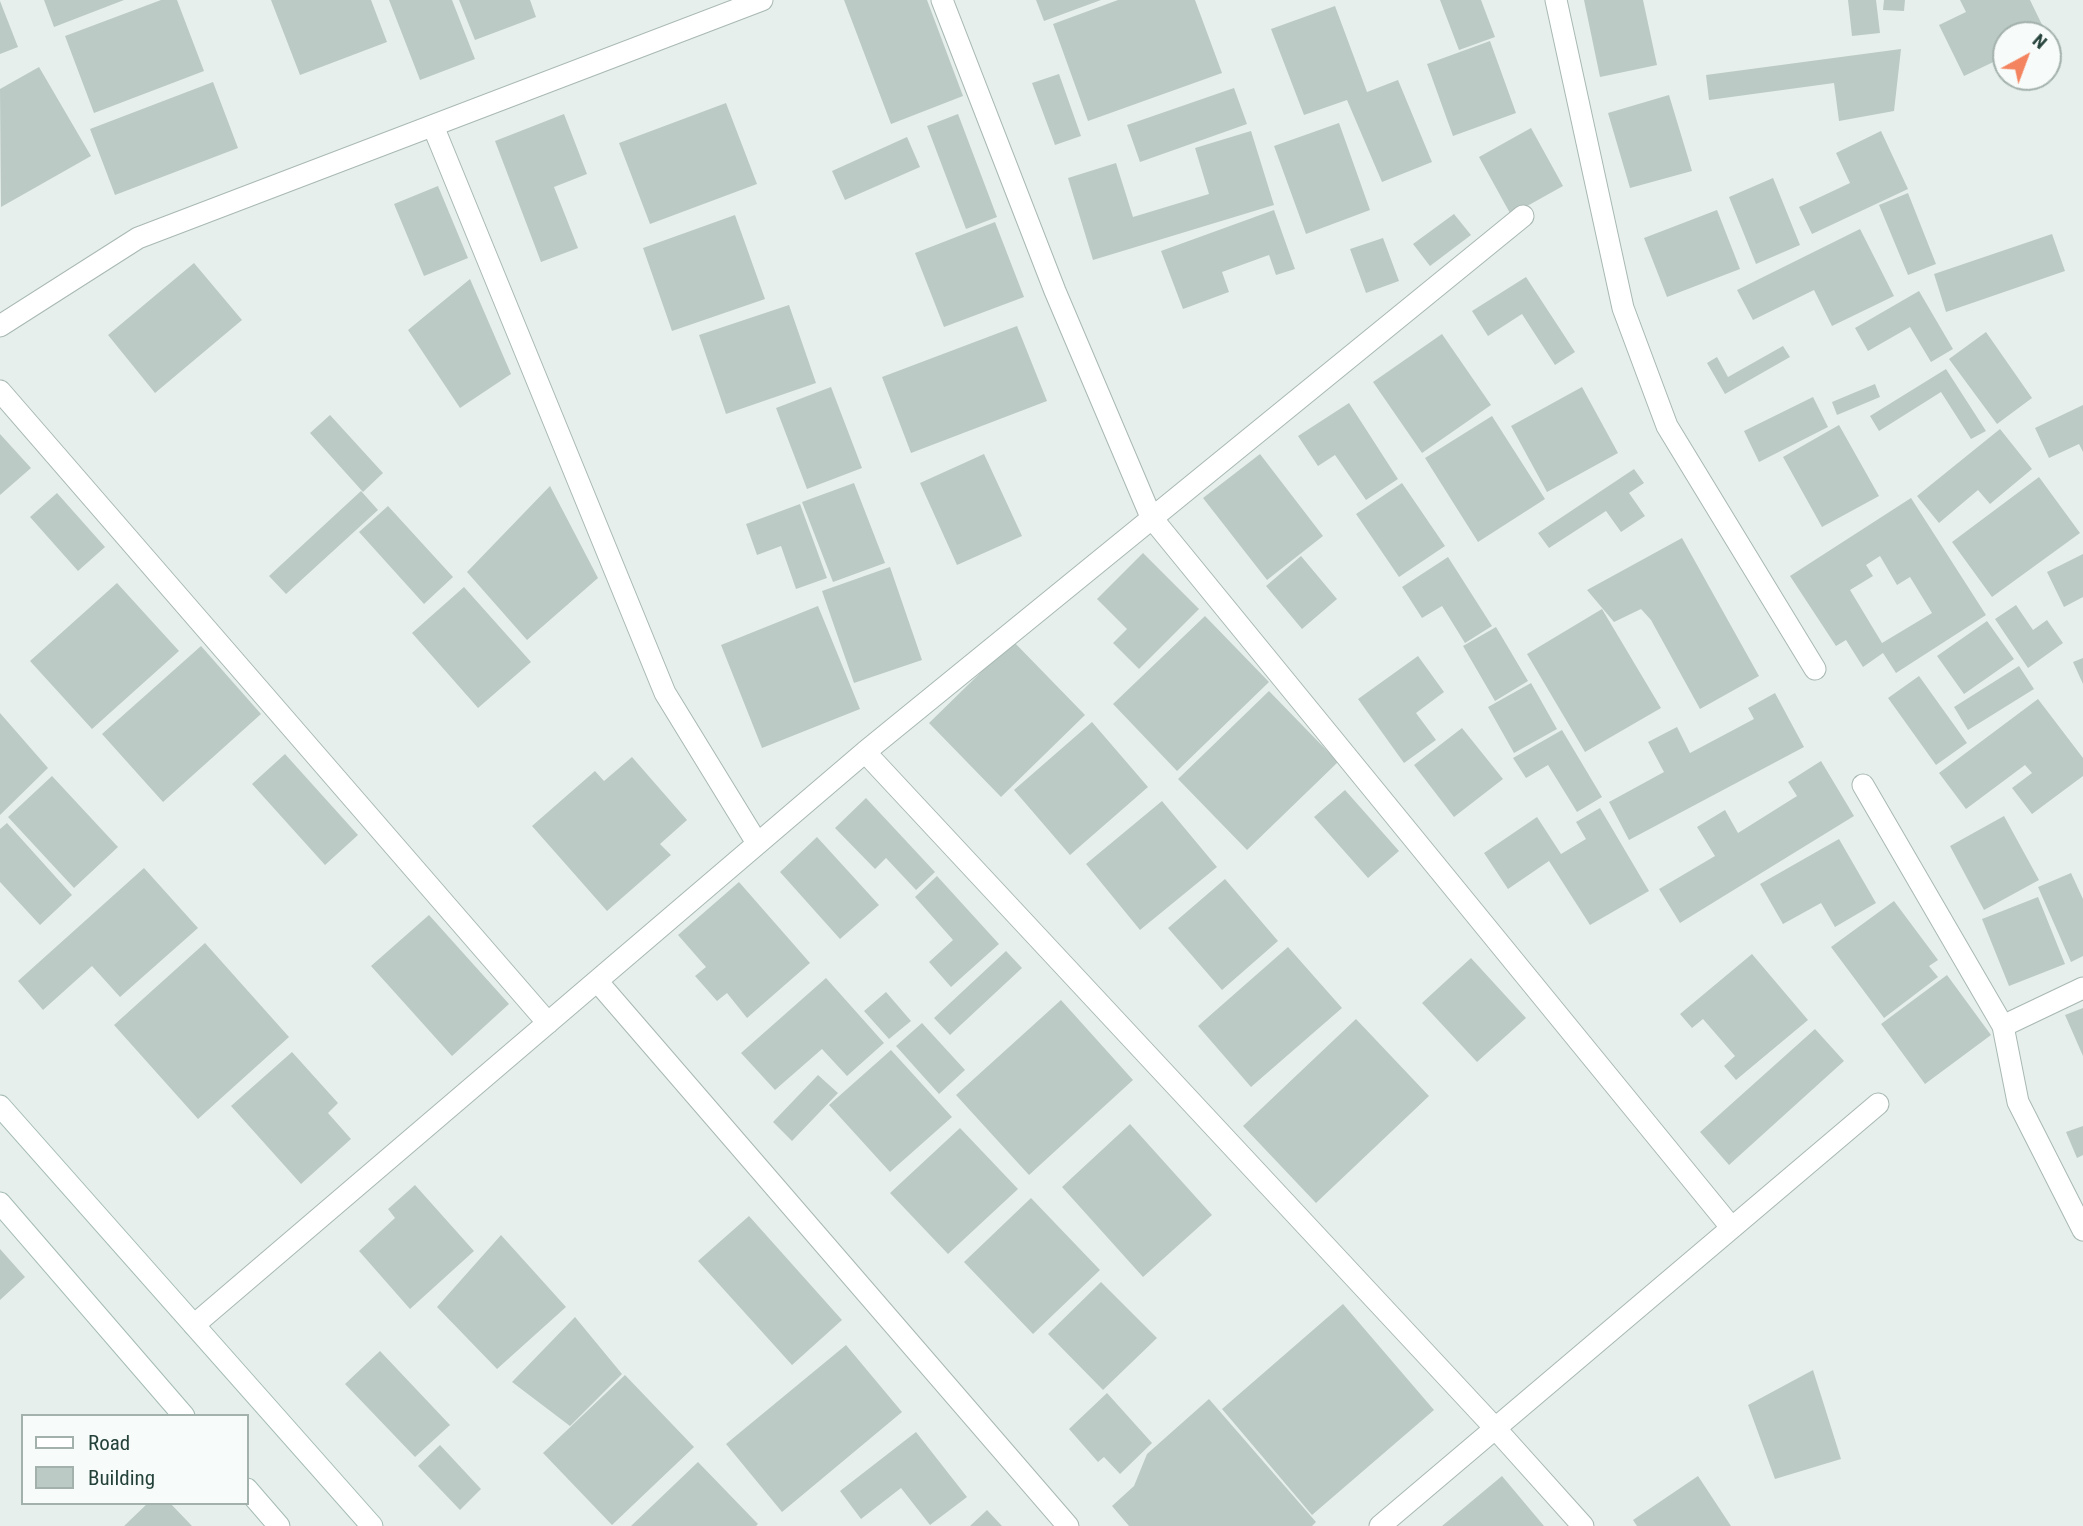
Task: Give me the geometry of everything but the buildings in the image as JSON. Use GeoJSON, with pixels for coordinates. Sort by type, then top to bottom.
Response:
{"type":"FeatureCollection","features":[{"type":"Feature","properties":{"kind":"street"},"geometry":{"type":"LineString","coordinates":[[0,326],[138,238],[762,0]]}},
{"type":"Feature","properties":{"kind":"street"},"geometry":{"type":"LineString","coordinates":[[942,0],[1055,292],[1152,517],[1731,1227]]}},
{"type":"Feature","properties":{"kind":"street"},"geometry":{"type":"LineString","coordinates":[[1556,0],[1623,308],[1667,426],[1815,669]]}},
{"type":"Feature","properties":{"kind":"street"},"geometry":{"type":"LineString","coordinates":[[433,126],[665,692],[757,843]]}},
{"type":"Feature","properties":{"kind":"street"},"geometry":{"type":"LineString","coordinates":[[194,1325],[865,752],[1523,216]]}},
{"type":"Feature","properties":{"kind":"street"},"geometry":{"type":"LineString","coordinates":[[0,391],[548,1023]]}},
{"type":"Feature","properties":{"kind":"street"},"geometry":{"type":"LineString","coordinates":[[865,752],[1495,1428],[1583,1526]]}},
{"type":"Feature","properties":{"kind":"street"},"geometry":{"type":"LineString","coordinates":[[1863,785],[2003,1026],[2018,1102],[2083,1230]]}},
{"type":"Feature","properties":{"kind":"street"},"geometry":{"type":"LineString","coordinates":[[597,981],[1068,1526]]}},
{"type":"Feature","properties":{"kind":"street"},"geometry":{"type":"LineString","coordinates":[[2003,1026],[2083,988]]}},
{"type":"Feature","properties":{"kind":"street"},"geometry":{"type":"LineString","coordinates":[[1380,1526],[1878,1104]]}},
{"type":"Feature","properties":{"kind":"street"},"geometry":{"type":"LineString","coordinates":[[0,1106],[372,1526]]}},
{"type":"Feature","properties":{"kind":"street"},"geometry":{"type":"LineString","coordinates":[[0,1203],[182,1414]]}},
{"type":"Feature","properties":{"kind":"street"},"geometry":{"type":"LineString","coordinates":[[248,1490],[279,1526]]}}]}
